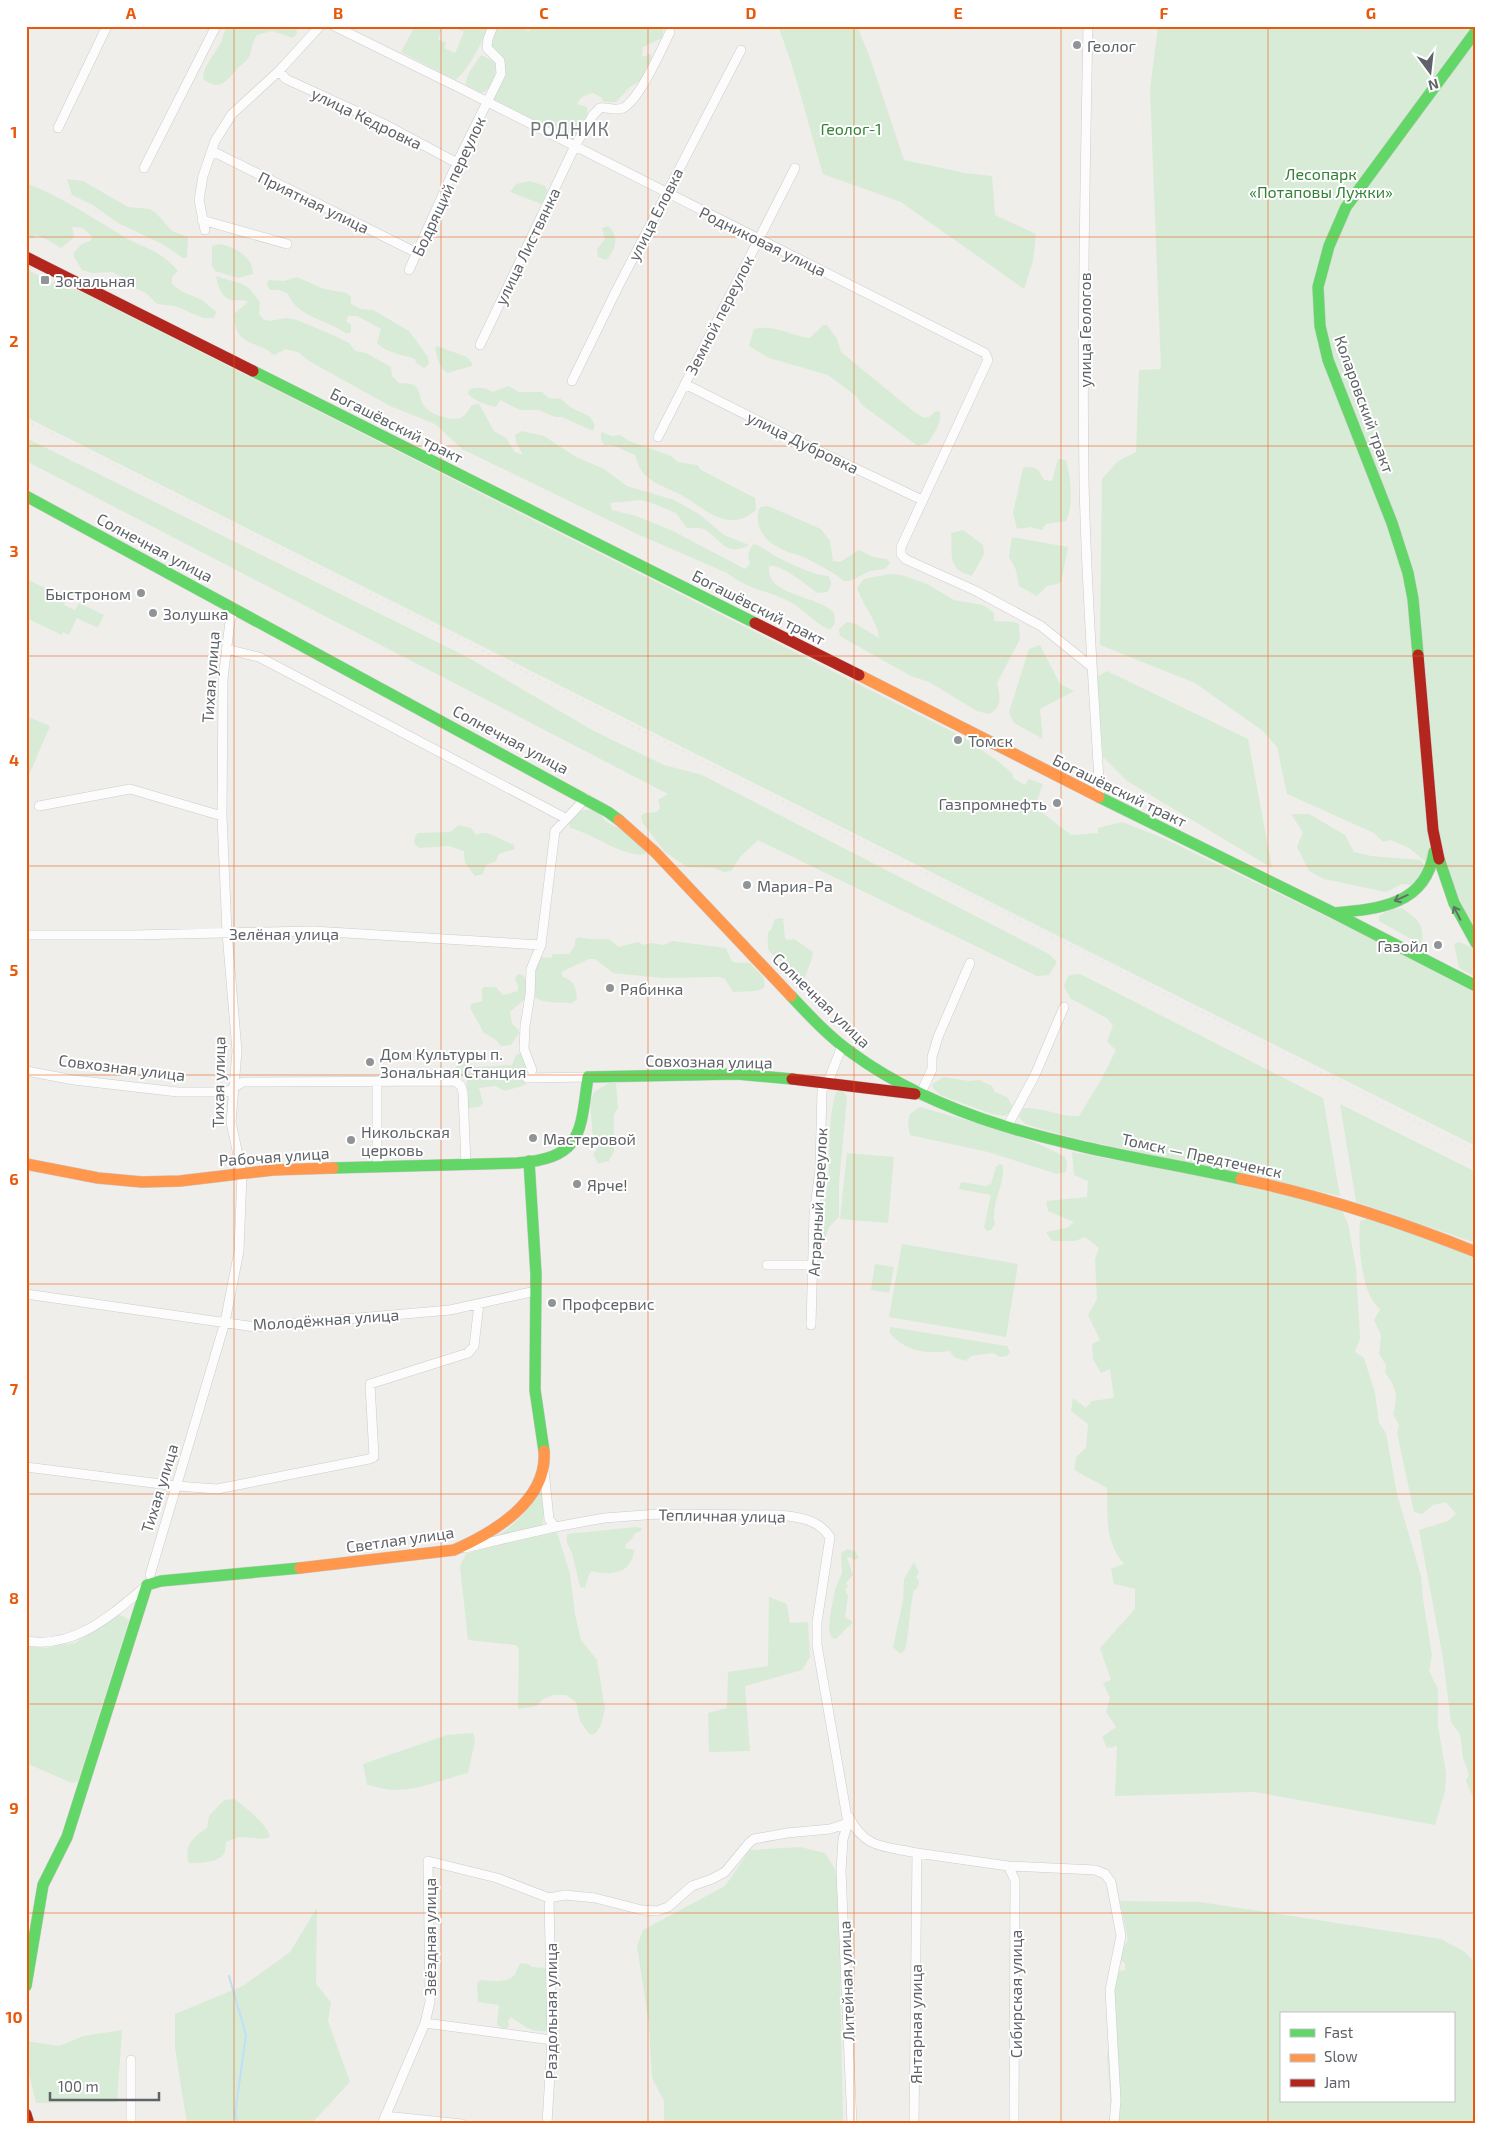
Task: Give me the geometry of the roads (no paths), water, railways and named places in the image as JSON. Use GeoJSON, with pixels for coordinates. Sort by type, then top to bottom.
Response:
{"type":"FeatureCollection","features":[{"type":"Feature","properties":{"kind":"street"},"geometry":{"type":"LineString","coordinates":[[58,128],[107,26]]}},
{"type":"Feature","properties":{"kind":"street"},"geometry":{"type":"LineString","coordinates":[[144,168],[216,26]]}},
{"type":"Feature","properties":{"kind":"street"},"geometry":{"type":"LineString","coordinates":[[205,230],[199,200],[203,176],[215,140],[232,114],[279,71],[320,26]]}},
{"type":"Feature","properties":{"kind":"street","name":"Родниковая улица"},"geometry":{"type":"LineString","coordinates":[[334,26],[985,353],[988,360],[900,547],[903,556],[1041,626],[1092,667]]}},
{"type":"Feature","properties":{"kind":"street","name":"Бодрящий переулок"},"geometry":{"type":"LineString","coordinates":[[408,270],[502,69],[500,62],[487,48],[493,26]]}},
{"type":"Feature","properties":{"kind":"street","name":"улица Геологов"},"geometry":{"type":"LineString","coordinates":[[1088,26],[1084,447],[1090,634],[1100,798]]}},
{"type":"Feature","properties":{"kind":"street","name":"Коларовский тракт"},"geometry":{"type":"LineString","coordinates":[[1434,830],[1413,599],[1408,568],[1324,348],[1318,314],[1319,287],[1323,260],[1331,236],[1346,206],[1476,31]]}},
{"type":"Feature","properties":{"kind":"street","name":"улица Листвянка"},"geometry":{"type":"LineString","coordinates":[[480,345],[575,146],[596,111],[605,107],[623,108],[639,91],[670,32]]}},
{"type":"Feature","properties":{"kind":"street","name":"улица Еловка"},"geometry":{"type":"LineString","coordinates":[[572,380],[741,50]]}},
{"type":"Feature","properties":{"kind":"street","name":"улица Кедровка"},"geometry":{"type":"LineString","coordinates":[[279,71],[286,79],[384,124],[457,163]]}},
{"type":"Feature","properties":{"kind":"street","name":"Приятная улица"},"geometry":{"type":"LineString","coordinates":[[212,151],[417,253]]}},
{"type":"Feature","properties":{"kind":"street","name":"Земной переулок"},"geometry":{"type":"LineString","coordinates":[[658,437],[795,168]]}},
{"type":"Feature","properties":{"kind":"street"},"geometry":{"type":"LineString","coordinates":[[202,220],[287,244]]}},
{"type":"Feature","properties":{"kind":"street","name":"Богашёвский тракт"},"geometry":{"type":"LineString","coordinates":[[26,257],[1476,986]]}},
{"type":"Feature","properties":{"kind":"street","name":"улица Дубровка"},"geometry":{"type":"LineString","coordinates":[[685,384],[804,444],[922,500]]}},
{"type":"Feature","properties":{"kind":"street","name":"Солнечная улица"},"geometry":{"type":"LineString","coordinates":[[26,496],[586,798],[632,830],[655,852],[791,996],[842,1046],[888,1077],[920,1095]]}},
{"type":"Feature","properties":{"kind":"street","name":"Тихая улица"},"geometry":{"type":"LineString","coordinates":[[149,1580],[225,1322],[239,1251],[242,1174],[231,1122],[237,1051],[227,933],[222,816],[223,679],[230,621],[236,608]]}},
{"type":"Feature","properties":{"kind":"street"},"geometry":{"type":"LineString","coordinates":[[226,649],[259,657],[565,818]]}},
{"type":"Feature","properties":{"kind":"street"},"geometry":{"type":"LineString","coordinates":[[39,806],[130,789],[222,816]]}},
{"type":"Feature","properties":{"kind":"street"},"geometry":{"type":"LineString","coordinates":[[532,1070],[524,1049],[525,1026],[530,995],[531,968],[541,945],[554,830],[586,798]]}},
{"type":"Feature","properties":{"kind":"street"},"geometry":{"type":"LineString","coordinates":[[1434,830],[1444,880],[1461,920],[1476,943]]}},
{"type":"Feature","properties":{"kind":"street"},"geometry":{"type":"LineString","coordinates":[[1424,883],[1431,874],[1434,863],[1434,830]]}},
{"type":"Feature","properties":{"kind":"street"},"geometry":{"type":"LineString","coordinates":[[1334,913],[1363,911],[1401,899],[1436,876],[1444,880]]}},
{"type":"Feature","properties":{"kind":"street"},"geometry":{"type":"LineString","coordinates":[[1359,926],[1358,916],[1363,911]]}},
{"type":"Feature","properties":{"kind":"street","name":"Зелёная улица"},"geometry":{"type":"LineString","coordinates":[[26,934],[313,931],[541,945]]}},
{"type":"Feature","properties":{"kind":"street"},"geometry":{"type":"LineString","coordinates":[[920,1095],[932,1069],[932,1057],[938,1037],[970,963]]}},
{"type":"Feature","properties":{"kind":"street"},"geometry":{"type":"LineString","coordinates":[[1007,1127],[1035,1075],[1064,1007]]}},
{"type":"Feature","properties":{"kind":"street","name":"Аграрный переулок"},"geometry":{"type":"LineString","coordinates":[[812,1325],[814,1215],[820,1170],[822,1090],[828,1082],[842,1046]]}},
{"type":"Feature","properties":{"kind":"street","name":"Совхозная улица"},"geometry":{"type":"LineString","coordinates":[[26,1071],[74,1080],[178,1092],[227,1092],[243,1082],[454,1081],[461,1086],[463,1092],[466,1165]]}},
{"type":"Feature","properties":{"kind":"street","name":"Совхозная улица"},"geometry":{"type":"LineString","coordinates":[[527,1078],[737,1074],[828,1082],[920,1095]]}},
{"type":"Feature","properties":{"kind":"street","name":"Рабочая улица"},"geometry":{"type":"LineString","coordinates":[[26,1164],[88,1176],[140,1182],[181,1181],[291,1169],[466,1165],[529,1161],[555,1157],[566,1151],[574,1142],[582,1118],[588,1077]]}},
{"type":"Feature","properties":{"kind":"street"},"geometry":{"type":"LineString","coordinates":[[377,1081],[377,1167]]}},
{"type":"Feature","properties":{"kind":"street","name":"Томск — Предтеченск"},"geometry":{"type":"LineString","coordinates":[[920,1095],[1007,1127],[1073,1145],[1292,1190],[1381,1217],[1476,1252]]}},
{"type":"Feature","properties":{"kind":"street"},"geometry":{"type":"LineString","coordinates":[[529,1161],[536,1291],[534,1383],[544,1457],[545,1490],[549,1519],[555,1527]]}},
{"type":"Feature","properties":{"kind":"street"},"geometry":{"type":"LineString","coordinates":[[767,1265],[813,1265]]}},
{"type":"Feature","properties":{"kind":"street","name":"Молодёжная улица"},"geometry":{"type":"LineString","coordinates":[[26,1294],[255,1327],[450,1310],[536,1291]]}},
{"type":"Feature","properties":{"kind":"street"},"geometry":{"type":"LineString","coordinates":[[26,1467],[177,1486],[217,1489],[369,1459],[374,1457],[370,1384],[468,1352],[474,1346],[479,1304]]}},
{"type":"Feature","properties":{"kind":"street","name":"Светлая улица"},"geometry":{"type":"LineString","coordinates":[[26,1641],[63,1641],[76,1636],[111,1615],[149,1580],[161,1581],[311,1568],[454,1550],[479,1540],[501,1526],[528,1498],[544,1470]]}},
{"type":"Feature","properties":{"kind":"street","name":"Тепличная улица"},"geometry":{"type":"LineString","coordinates":[[454,1550],[604,1518],[658,1514],[798,1516],[811,1521],[827,1532],[830,1542],[817,1622],[817,1646],[842,1798],[848,1823]]}},
{"type":"Feature","properties":{"kind":"street"},"geometry":{"type":"LineString","coordinates":[[26,1986],[43,1885],[67,1837],[140,1603],[149,1580]]}},
{"type":"Feature","properties":{"kind":"street"},"geometry":{"type":"LineString","coordinates":[[845,1810],[856,1830],[870,1842],[917,1853],[1008,1866],[1095,1870],[1105,1874],[1111,1882],[1122,1936],[1110,1990],[1116,2100],[1114,2124]]}},
{"type":"Feature","properties":{"kind":"street"},"geometry":{"type":"LineString","coordinates":[[549,1898],[565,1895],[595,1898],[642,1910],[657,1911],[668,1908],[692,1886],[712,1880],[725,1872],[754,1839],[787,1833],[830,1829],[848,1823]]}},
{"type":"Feature","properties":{"kind":"street","name":"Литейная улица"},"geometry":{"type":"LineString","coordinates":[[848,1823],[843,1839],[841,1870],[852,2124]]}},
{"type":"Feature","properties":{"kind":"street","name":"Янтарная улица"},"geometry":{"type":"LineString","coordinates":[[914,2124],[917,1853]]}},
{"type":"Feature","properties":{"kind":"street","name":"Звёздная улица"},"geometry":{"type":"LineString","coordinates":[[384,2120],[425,2023],[430,2002],[428,1861],[497,1878],[549,1898]]}},
{"type":"Feature","properties":{"kind":"street","name":"Сибирская улица"},"geometry":{"type":"LineString","coordinates":[[1008,1866],[1015,1880],[1014,2124]]}},
{"type":"Feature","properties":{"kind":"street","name":"Раздольная улица"},"geometry":{"type":"LineString","coordinates":[[547,2124],[552,2040],[549,1898]]}},
{"type":"Feature","properties":{"kind":"street"},"geometry":{"type":"LineString","coordinates":[[425,2023],[552,2040]]}},
{"type":"Feature","properties":{"kind":"street"},"geometry":{"type":"LineString","coordinates":[[131,2060],[131,2124]]}},
{"type":"Feature","properties":{"kind":"street"},"geometry":{"type":"LineString","coordinates":[[26,2114],[30,2124]]}},
{"type":"Feature","properties":{"kind":"street"},"geometry":{"type":"LineString","coordinates":[[384,2120],[462,2124]]}},
{"type":"Feature","properties":{"kind":"waterway"},"geometry":{"type":"LineString","coordinates":[[229,1976],[246,2035],[235,2114],[238,2124]]}},
{"type":"Feature","properties":{"kind":"railway"},"geometry":{"type":"LineString","coordinates":[[26,421],[1248,1035],[1476,1152]]}},
{"type":"Feature","properties":{"kind":"place","name":"Геолог"},"geometry":{"type":"Point","coordinates":[1077,45]}},
{"type":"Feature","properties":{"kind":"place","name":"Зональная"},"geometry":{"type":"Point","coordinates":[45,280]}},
{"type":"Feature","properties":{"kind":"place","name":"Быстроном"},"geometry":{"type":"Point","coordinates":[141,593]}},
{"type":"Feature","properties":{"kind":"place","name":"Золушка"},"geometry":{"type":"Point","coordinates":[153,613]}},
{"type":"Feature","properties":{"kind":"place","name":"Томск"},"geometry":{"type":"Point","coordinates":[958,740]}},
{"type":"Feature","properties":{"kind":"place","name":"Газпромнефть"},"geometry":{"type":"Point","coordinates":[1057,803]}},
{"type":"Feature","properties":{"kind":"place","name":"Мария-Ра"},"geometry":{"type":"Point","coordinates":[747,885]}},
{"type":"Feature","properties":{"kind":"place","name":"Газойл"},"geometry":{"type":"Point","coordinates":[1438,945]}},
{"type":"Feature","properties":{"kind":"place","name":"Рябинка"},"geometry":{"type":"Point","coordinates":[610,988]}},
{"type":"Feature","properties":{"kind":"place","name":"Дом Культуры п. Зональная Станция"},"geometry":{"type":"Point","coordinates":[370,1062]}},
{"type":"Feature","properties":{"kind":"place","name":"Мастеровой"},"geometry":{"type":"Point","coordinates":[533,1138]}},
{"type":"Feature","properties":{"kind":"place","name":"Никольская церковь"},"geometry":{"type":"Point","coordinates":[351,1140]}},
{"type":"Feature","properties":{"kind":"place","name":"Ярче!"},"geometry":{"type":"Point","coordinates":[577,1184]}},
{"type":"Feature","properties":{"kind":"place","name":"Профсервис"},"geometry":{"type":"Point","coordinates":[552,1303]}},
{"type":"Feature","properties":{"kind":"district","name":"РОДНИК"},"geometry":{"type":"Point","coordinates":[570,128]}},
{"type":"Feature","properties":{"kind":"park label","name":"Геолог-1"},"geometry":{"type":"Point","coordinates":[851,128]}},
{"type":"Feature","properties":{"kind":"park label","name":"Лесопарк «Потаповы Лужки»"},"geometry":{"type":"Point","coordinates":[1321,182]}}]}
